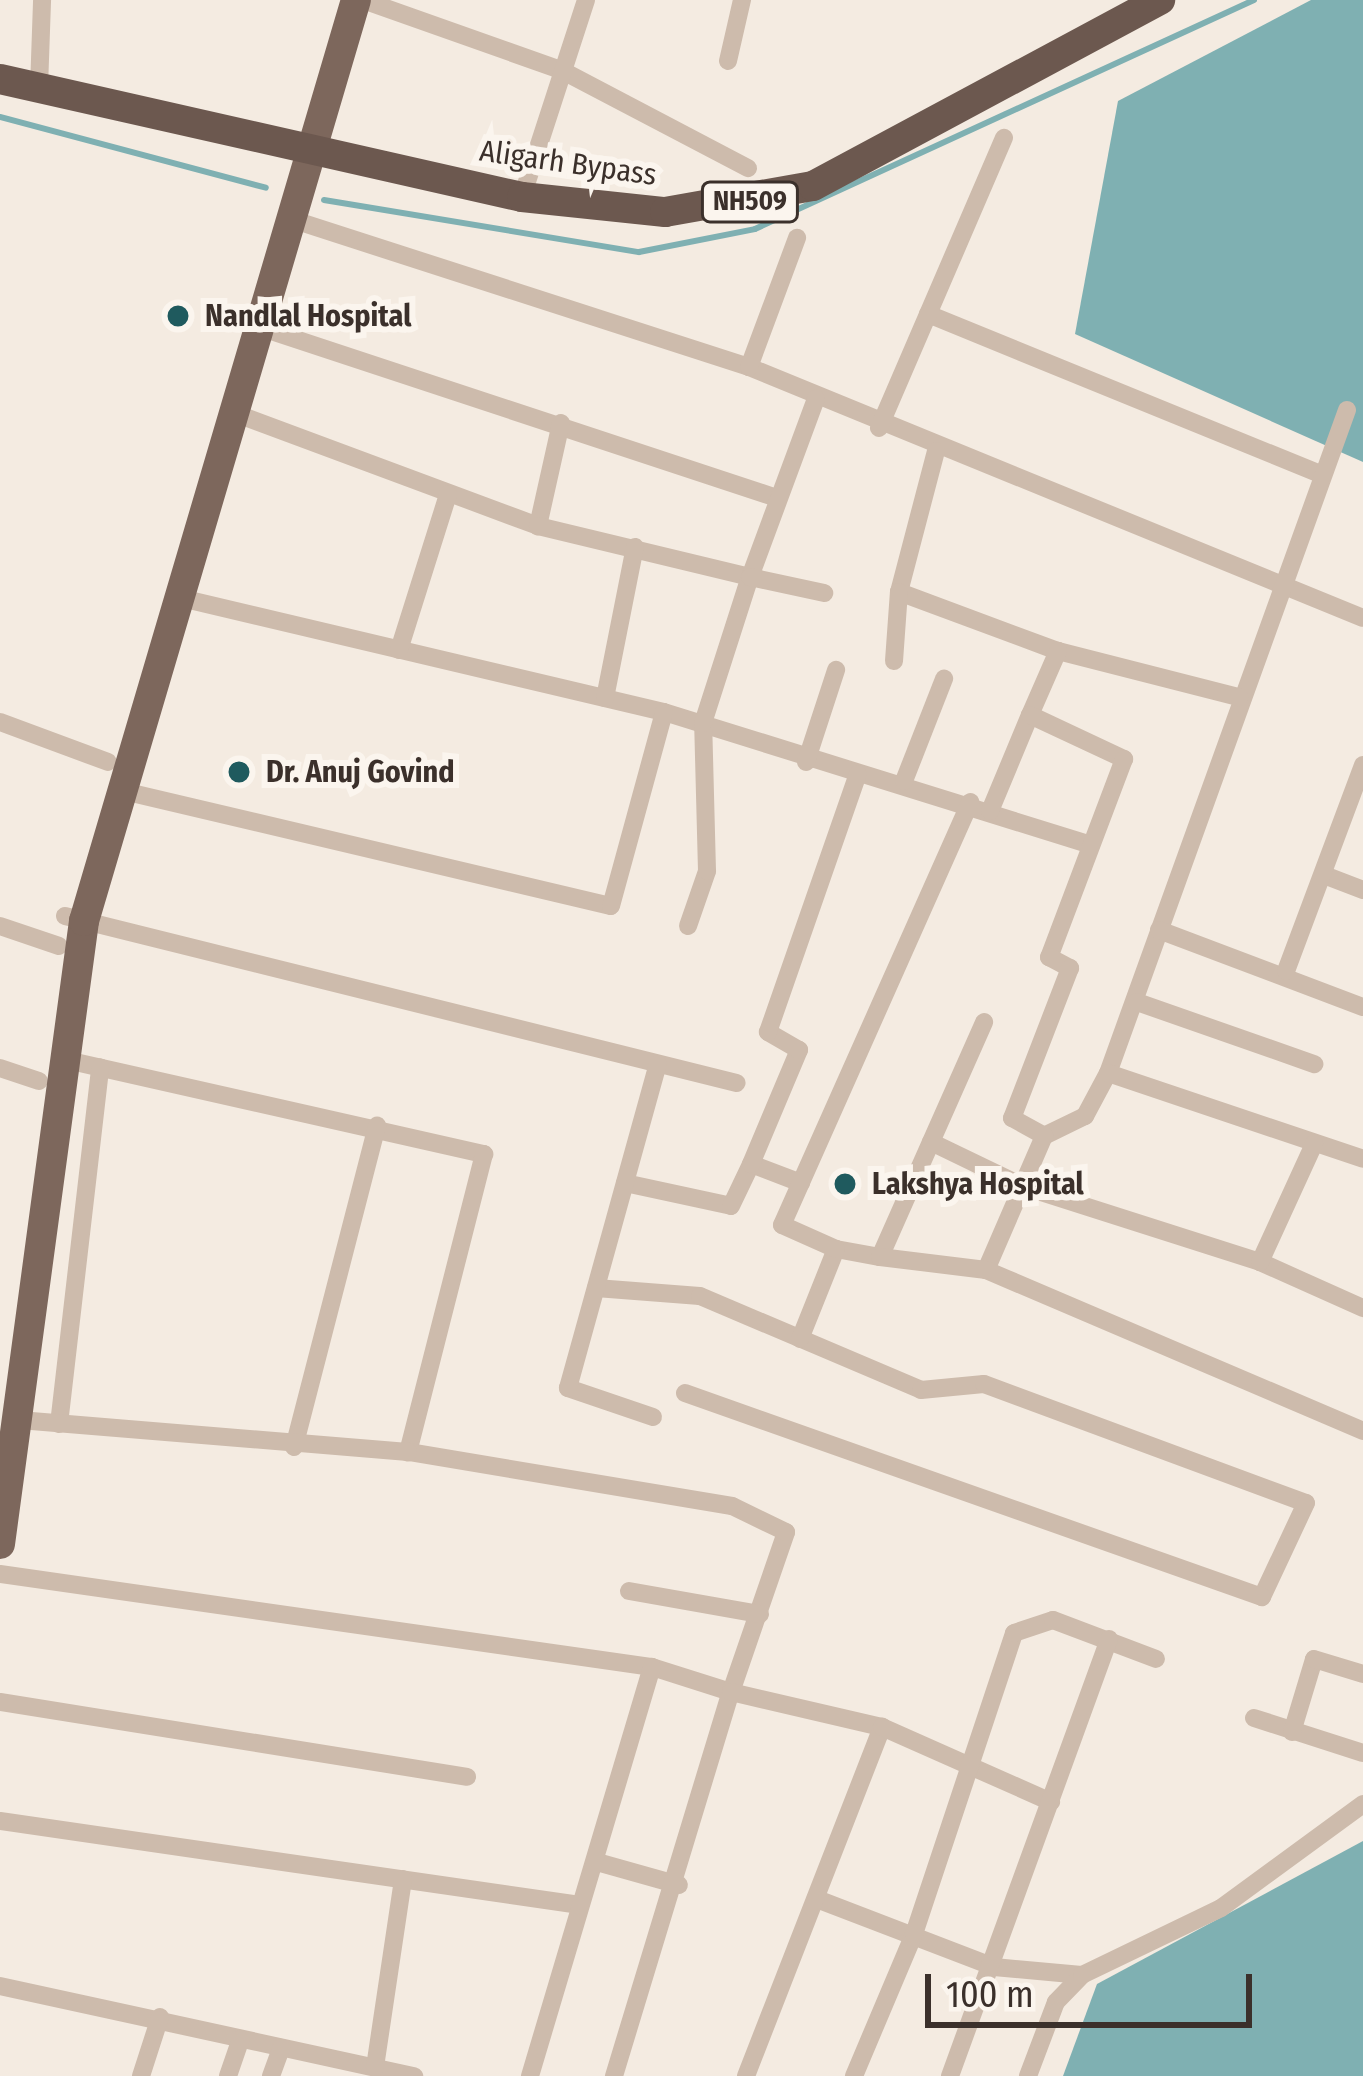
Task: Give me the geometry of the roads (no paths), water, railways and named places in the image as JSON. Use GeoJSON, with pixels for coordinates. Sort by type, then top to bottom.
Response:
{"type":"FeatureCollection","features":[{"type":"Feature","properties":{"kind":"highway","name":"Aligarh Bypass"},"geometry":{"type":"LineString","coordinates":[[0,79],[522,197],[665,212],[813,186],[1160,0]]}},
{"type":"Feature","properties":{"kind":"main road"},"geometry":{"type":"LineString","coordinates":[[158,637],[181,598],[297,221],[339,0]]}},
{"type":"Feature","properties":{"kind":"main road"},"geometry":{"type":"LineString","coordinates":[[0,1390],[39,1081],[70,928],[307,152],[360,0]]}},
{"type":"Feature","properties":{"kind":"main road"},"geometry":{"type":"LineString","coordinates":[[0,1544],[62,1059],[70,928]]}},
{"type":"Feature","properties":{"kind":"street"},"geometry":{"type":"LineString","coordinates":[[39,88],[42,0]]}},
{"type":"Feature","properties":{"kind":"street"},"geometry":{"type":"LineString","coordinates":[[360,0],[563,71],[748,168]]}},
{"type":"Feature","properties":{"kind":"street"},"geometry":{"type":"LineString","coordinates":[[522,197],[586,0]]}},
{"type":"Feature","properties":{"kind":"street"},"geometry":{"type":"LineString","coordinates":[[728,61],[742,0]]}},
{"type":"Feature","properties":{"kind":"street"},"geometry":{"type":"LineString","coordinates":[[879,428],[1004,138]]}},
{"type":"Feature","properties":{"kind":"street"},"geometry":{"type":"LineString","coordinates":[[297,221],[749,367],[879,428],[1363,618]]}},
{"type":"Feature","properties":{"kind":"street"},"geometry":{"type":"LineString","coordinates":[[749,367],[797,238]]}},
{"type":"Feature","properties":{"kind":"street"},"geometry":{"type":"LineString","coordinates":[[928,314],[1321,474]]}},
{"type":"Feature","properties":{"kind":"street"},"geometry":{"type":"LineString","coordinates":[[262,328],[774,497]]}},
{"type":"Feature","properties":{"kind":"street"},"geometry":{"type":"LineString","coordinates":[[688,926],[707,872],[703,723],[774,497],[816,399]]}},
{"type":"Feature","properties":{"kind":"street"},"geometry":{"type":"LineString","coordinates":[[986,1270],[1044,1136],[1085,1116],[1108,1073],[1137,1002],[1239,697],[1346,410]]}},
{"type":"Feature","properties":{"kind":"street"},"geometry":{"type":"LineString","coordinates":[[237,414],[538,526],[824,593]]}},
{"type":"Feature","properties":{"kind":"street"},"geometry":{"type":"LineString","coordinates":[[538,526],[561,423]]}},
{"type":"Feature","properties":{"kind":"street"},"geometry":{"type":"LineString","coordinates":[[894,661],[899,592],[937,451]]}},
{"type":"Feature","properties":{"kind":"street"},"geometry":{"type":"LineString","coordinates":[[399,650],[448,496]]}},
{"type":"Feature","properties":{"kind":"street"},"geometry":{"type":"LineString","coordinates":[[605,698],[634,548]]}},
{"type":"Feature","properties":{"kind":"street"},"geometry":{"type":"LineString","coordinates":[[899,592],[1058,651],[1239,697]]}},
{"type":"Feature","properties":{"kind":"street"},"geometry":{"type":"LineString","coordinates":[[181,598],[664,712],[806,762],[904,781],[1091,845]]}},
{"type":"Feature","properties":{"kind":"street"},"geometry":{"type":"LineString","coordinates":[[990,811],[1058,651]]}},
{"type":"Feature","properties":{"kind":"street"},"geometry":{"type":"LineString","coordinates":[[806,762],[836,670]]}},
{"type":"Feature","properties":{"kind":"street"},"geometry":{"type":"LineString","coordinates":[[904,781],[944,680]]}},
{"type":"Feature","properties":{"kind":"street"},"geometry":{"type":"LineString","coordinates":[[0,722],[113,776],[611,906],[664,712]]}},
{"type":"Feature","properties":{"kind":"street"},"geometry":{"type":"LineString","coordinates":[[1030,715],[1124,759],[1049,957],[1070,968],[1012,1118],[1044,1136]]}},
{"type":"Feature","properties":{"kind":"street"},"geometry":{"type":"LineString","coordinates":[[1286,971],[1363,765]]}},
{"type":"Feature","properties":{"kind":"street"},"geometry":{"type":"LineString","coordinates":[[625,1183],[731,1206],[799,1050],[768,1032],[858,774]]}},
{"type":"Feature","properties":{"kind":"street"},"geometry":{"type":"LineString","coordinates":[[970,802],[782,1226],[836,1249],[986,1270],[1363,1431]]}},
{"type":"Feature","properties":{"kind":"street"},"geometry":{"type":"LineString","coordinates":[[1324,875],[1363,890]]}},
{"type":"Feature","properties":{"kind":"street"},"geometry":{"type":"LineString","coordinates":[[0,926],[70,928],[737,1083]]}},
{"type":"Feature","properties":{"kind":"street"},"geometry":{"type":"LineString","coordinates":[[1159,931],[1286,971],[1363,1007]]}},
{"type":"Feature","properties":{"kind":"street"},"geometry":{"type":"LineString","coordinates":[[1137,1002],[1315,1064]]}},
{"type":"Feature","properties":{"kind":"street"},"geometry":{"type":"LineString","coordinates":[[880,1257],[984,1022]]}},
{"type":"Feature","properties":{"kind":"street"},"geometry":{"type":"LineString","coordinates":[[62,1059],[377,1126],[484,1154],[408,1452]]}},
{"type":"Feature","properties":{"kind":"street"},"geometry":{"type":"LineString","coordinates":[[652,1417],[568,1388],[658,1064]]}},
{"type":"Feature","properties":{"kind":"street"},"geometry":{"type":"LineString","coordinates":[[59,1424],[100,1067]]}},
{"type":"Feature","properties":{"kind":"street"},"geometry":{"type":"LineString","coordinates":[[0,1068],[39,1081]]}},
{"type":"Feature","properties":{"kind":"street"},"geometry":{"type":"LineString","coordinates":[[1108,1073],[1363,1159]]}},
{"type":"Feature","properties":{"kind":"street"},"geometry":{"type":"LineString","coordinates":[[294,1447],[377,1126]]}},
{"type":"Feature","properties":{"kind":"street"},"geometry":{"type":"LineString","coordinates":[[931,1142],[1022,1186],[1260,1262],[1363,1309]]}},
{"type":"Feature","properties":{"kind":"street"},"geometry":{"type":"LineString","coordinates":[[1260,1262],[1314,1144]]}},
{"type":"Feature","properties":{"kind":"street"},"geometry":{"type":"LineString","coordinates":[[752,1164],[801,1183]]}},
{"type":"Feature","properties":{"kind":"street"},"geometry":{"type":"LineString","coordinates":[[800,1339],[836,1249]]}},
{"type":"Feature","properties":{"kind":"street"},"geometry":{"type":"LineString","coordinates":[[596,1288],[700,1296],[920,1390],[984,1384],[1306,1503],[1262,1597],[685,1393]]}},
{"type":"Feature","properties":{"kind":"street"},"geometry":{"type":"LineString","coordinates":[[16,1420],[294,1447],[408,1452],[773,1519],[786,1532],[731,1692],[679,1885],[614,2076]]}},
{"type":"Feature","properties":{"kind":"street"},"geometry":{"type":"LineString","coordinates":[[0,1574],[652,1666],[731,1692],[881,1727],[1051,1802]]}},
{"type":"Feature","properties":{"kind":"street"},"geometry":{"type":"LineString","coordinates":[[629,1591],[760,1615]]}},
{"type":"Feature","properties":{"kind":"street"},"geometry":{"type":"LineString","coordinates":[[854,2076],[914,1934],[974,1766],[1014,1633],[1053,1620],[1156,1659]]}},
{"type":"Feature","properties":{"kind":"street"},"geometry":{"type":"LineString","coordinates":[[950,2076],[994,1967],[1109,1639]]}},
{"type":"Feature","properties":{"kind":"street"},"geometry":{"type":"LineString","coordinates":[[1292,1732],[1314,1659],[1363,1674]]}},
{"type":"Feature","properties":{"kind":"street"},"geometry":{"type":"LineString","coordinates":[[530,2076],[652,1666]]}},
{"type":"Feature","properties":{"kind":"street"},"geometry":{"type":"LineString","coordinates":[[0,1702],[467,1777]]}},
{"type":"Feature","properties":{"kind":"street"},"geometry":{"type":"LineString","coordinates":[[1254,1718],[1363,1753]]}},
{"type":"Feature","properties":{"kind":"street"},"geometry":{"type":"LineString","coordinates":[[746,2076],[822,1901],[881,1727]]}},
{"type":"Feature","properties":{"kind":"street"},"geometry":{"type":"LineString","coordinates":[[1028,2076],[1056,2002],[1082,1975],[1221,1908],[1363,1804]]}},
{"type":"Feature","properties":{"kind":"street"},"geometry":{"type":"LineString","coordinates":[[0,1821],[580,1905]]}},
{"type":"Feature","properties":{"kind":"street"},"geometry":{"type":"LineString","coordinates":[[597,1862],[679,1885]]}},
{"type":"Feature","properties":{"kind":"street"},"geometry":{"type":"LineString","coordinates":[[375,2068],[403,1879]]}},
{"type":"Feature","properties":{"kind":"street"},"geometry":{"type":"LineString","coordinates":[[822,1901],[994,1967],[1082,1975]]}},
{"type":"Feature","properties":{"kind":"street"},"geometry":{"type":"LineString","coordinates":[[0,1986],[160,2017],[281,2048],[324,2067],[375,2068],[407,2075]]}},
{"type":"Feature","properties":{"kind":"street"},"geometry":{"type":"LineString","coordinates":[[141,2076],[160,2017]]}},
{"type":"Feature","properties":{"kind":"street"},"geometry":{"type":"LineString","coordinates":[[228,2076],[241,2039]]}},
{"type":"Feature","properties":{"kind":"street"},"geometry":{"type":"LineString","coordinates":[[271,2076],[281,2048]]}},
{"type":"Feature","properties":{"kind":"water"},"geometry":{"type":"Polygon","coordinates":[[[1311,0],[1363,0],[1363,462],[1075,334],[1118,101],[1311,0]]]}},
{"type":"Feature","properties":{"kind":"water"},"geometry":{"type":"Polygon","coordinates":[[[1363,1841],[1363,2076],[1063,2076],[1097,1984],[1363,1841]]]}},
{"type":"Feature","properties":{"kind":"waterway"},"geometry":{"type":"LineString","coordinates":[[324,200],[639,252],[755,229],[1254,0]]}},
{"type":"Feature","properties":{"kind":"waterway"},"geometry":{"type":"LineString","coordinates":[[0,117],[266,188]]}},
{"type":"Feature","properties":{"kind":"place","name":"Nandlal Hospital"},"geometry":{"type":"Point","coordinates":[178,316]}},
{"type":"Feature","properties":{"kind":"place","name":"Dr. Anuj Govind"},"geometry":{"type":"Point","coordinates":[239,772]}},
{"type":"Feature","properties":{"kind":"place","name":"Lakshya Hospital"},"geometry":{"type":"Point","coordinates":[845,1184]}}]}
